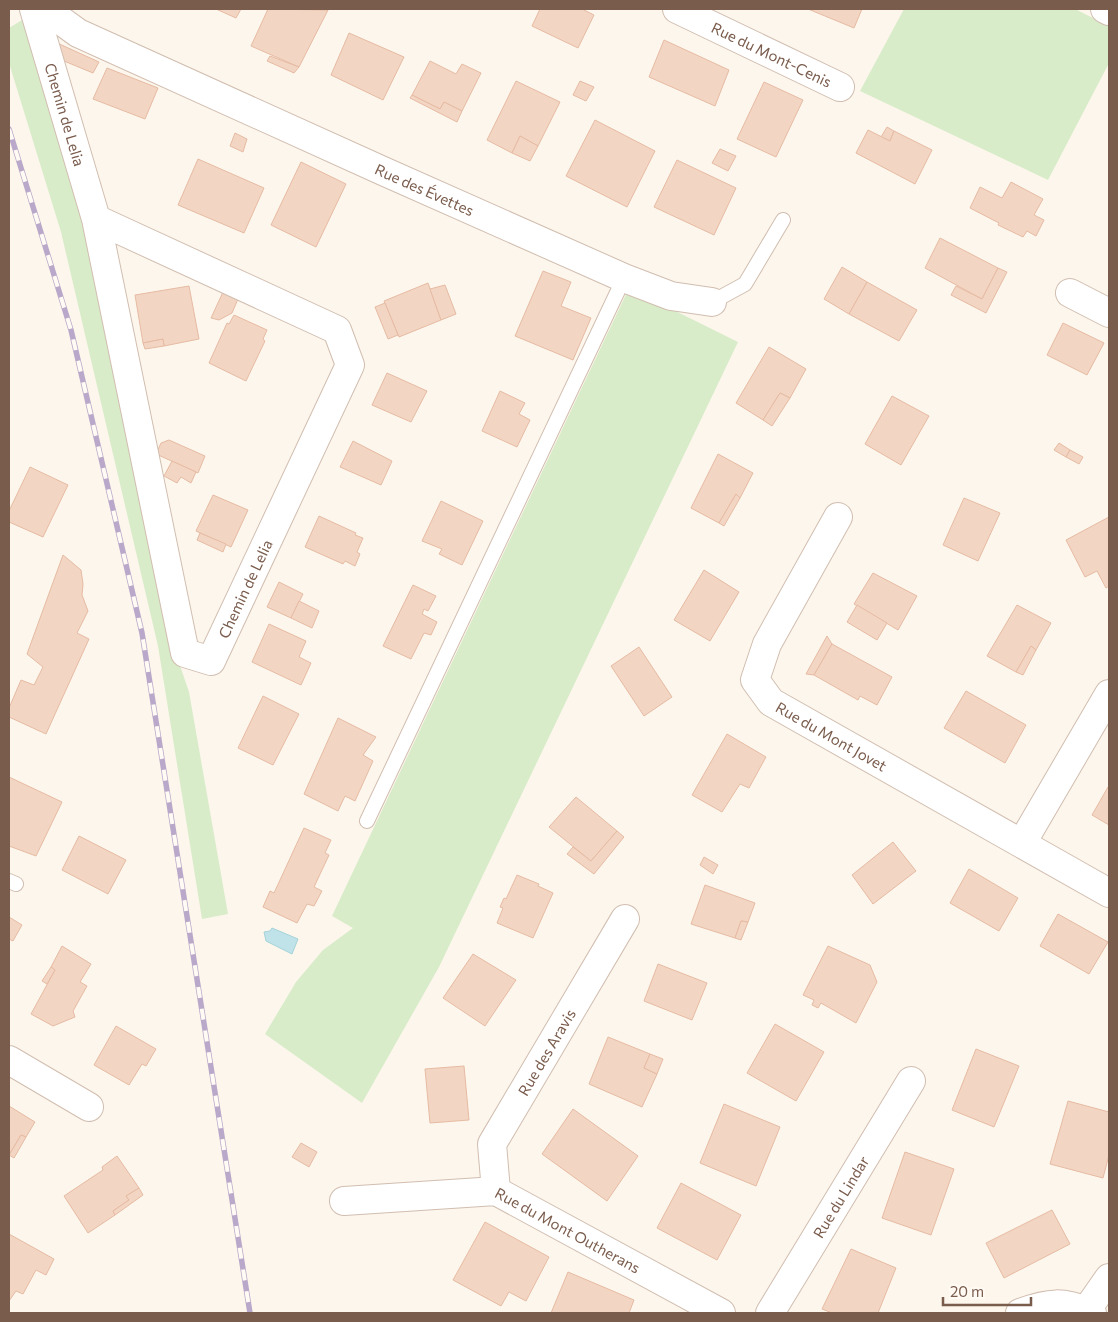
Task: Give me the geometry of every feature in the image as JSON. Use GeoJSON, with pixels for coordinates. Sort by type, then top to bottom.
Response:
{"type":"FeatureCollection","features":[{"type":"Feature","properties":{"kind":"street","name":"Chemin de Lelia"},"geometry":{"type":"LineString","coordinates":[[34,9],[96,220],[185,653],[212,661],[350,365],[337,330],[96,220]]}},
{"type":"Feature","properties":{"kind":"street","name":"Rue des Évettes"},"geometry":{"type":"LineString","coordinates":[[46,9],[78,33],[624,278],[671,296],[712,302]]}},
{"type":"Feature","properties":{"kind":"street","name":"Rue du Mont-Cenis"},"geometry":{"type":"LineString","coordinates":[[677,9],[840,87]]}},
{"type":"Feature","properties":{"kind":"street"},"geometry":{"type":"LineString","coordinates":[[1105,9],[1109,11]]}},
{"type":"Feature","properties":{"kind":"street"},"geometry":{"type":"LineString","coordinates":[[1070,293],[1109,313]]}},
{"type":"Feature","properties":{"kind":"street","name":"Rue du Mont Jovet"},"geometry":{"type":"LineString","coordinates":[[838,517],[767,644],[755,680],[771,702],[1109,893]]}},
{"type":"Feature","properties":{"kind":"street"},"geometry":{"type":"LineString","coordinates":[[1022,843],[1109,694]]}},
{"type":"Feature","properties":{"kind":"street","name":"Rue des Aravis"},"geometry":{"type":"LineString","coordinates":[[496,1191],[492,1144],[625,919]]}},
{"type":"Feature","properties":{"kind":"street"},"geometry":{"type":"LineString","coordinates":[[9,1060],[89,1107]]}},
{"type":"Feature","properties":{"kind":"street","name":"Rue du Lindar"},"geometry":{"type":"LineString","coordinates":[[770,1313],[911,1081]]}},
{"type":"Feature","properties":{"kind":"street","name":"Rue du Mont Outherans"},"geometry":{"type":"LineString","coordinates":[[344,1201],[496,1191],[683,1305],[721,1313]]}},
{"type":"Feature","properties":{"kind":"street"},"geometry":{"type":"LineString","coordinates":[[1020,1313],[1056,1303],[1089,1312],[1109,1278]]}},
{"type":"Feature","properties":{"kind":"lane","name":"Rue des Évettes"},"geometry":{"type":"LineString","coordinates":[[712,302],[745,284],[783,220]]}},
{"type":"Feature","properties":{"kind":"lane"},"geometry":{"type":"LineString","coordinates":[[367,821],[624,278]]}},
{"type":"Feature","properties":{"kind":"green space"},"geometry":{"type":"Polygon","coordinates":[[[904,9],[1075,9],[1109,26],[1109,63],[1048,180],[860,91],[904,9]]]}},
{"type":"Feature","properties":{"kind":"green space"},"geometry":{"type":"Polygon","coordinates":[[[22,20],[86,224],[176,654],[189,692],[228,914],[202,919],[158,646],[61,232],[9,63],[9,28],[22,20]]]}},
{"type":"Feature","properties":{"kind":"green space"},"geometry":{"type":"Polygon","coordinates":[[[629,288],[738,342],[439,967],[362,1103],[265,1034],[296,982],[323,950],[353,928],[332,916],[629,288]]]}},
{"type":"Feature","properties":{"kind":"water"},"geometry":{"type":"Polygon","coordinates":[[[272,928],[298,939],[292,954],[266,941],[264,932],[270,931],[272,928]]]}},
{"type":"Feature","properties":{"kind":"building"},"geometry":{"type":"Polygon","coordinates":[[[216,9],[241,9],[236,18],[216,9]]]}},
{"type":"Feature","properties":{"kind":"building"},"geometry":{"type":"Polygon","coordinates":[[[268,9],[328,10],[299,67],[251,46],[268,9]]]}},
{"type":"Feature","properties":{"kind":"building"},"geometry":{"type":"Polygon","coordinates":[[[540,9],[585,9],[594,15],[578,48],[532,26],[540,9]]]}},
{"type":"Feature","properties":{"kind":"building"},"geometry":{"type":"Polygon","coordinates":[[[808,9],[862,9],[854,28],[808,9]]]}},
{"type":"Feature","properties":{"kind":"building"},"geometry":{"type":"Polygon","coordinates":[[[349,33],[404,57],[383,100],[331,75],[349,33]]]}},
{"type":"Feature","properties":{"kind":"building"},"geometry":{"type":"Polygon","coordinates":[[[664,40],[729,70],[715,106],[649,77],[664,40]]]}},
{"type":"Feature","properties":{"kind":"building"},"geometry":{"type":"Polygon","coordinates":[[[55,42],[99,62],[93,73],[60,61],[55,42]]]}},
{"type":"Feature","properties":{"kind":"building"},"geometry":{"type":"Polygon","coordinates":[[[270,56],[299,67],[294,73],[267,61],[270,56]]]}},
{"type":"Feature","properties":{"kind":"building"},"geometry":{"type":"Polygon","coordinates":[[[430,61],[456,74],[462,64],[481,73],[462,111],[444,102],[440,109],[412,95],[430,61]]]}},
{"type":"Feature","properties":{"kind":"building"},"geometry":{"type":"Polygon","coordinates":[[[107,68],[158,88],[145,119],[93,99],[107,68]]]}},
{"type":"Feature","properties":{"kind":"building"},"geometry":{"type":"Polygon","coordinates":[[[516,81],[560,102],[538,146],[520,136],[512,153],[487,140],[516,81]]]}},
{"type":"Feature","properties":{"kind":"building"},"geometry":{"type":"Polygon","coordinates":[[[580,81],[594,87],[586,101],[573,95],[580,81]]]}},
{"type":"Feature","properties":{"kind":"building"},"geometry":{"type":"Polygon","coordinates":[[[764,82],[803,100],[776,157],[737,139],[764,82]]]}},
{"type":"Feature","properties":{"kind":"building"},"geometry":{"type":"Polygon","coordinates":[[[412,95],[440,109],[444,102],[462,111],[457,122],[410,98],[412,95]]]}},
{"type":"Feature","properties":{"kind":"building"},"geometry":{"type":"Polygon","coordinates":[[[595,120],[655,151],[627,207],[566,176],[595,120]]]}},
{"type":"Feature","properties":{"kind":"building"},"geometry":{"type":"Polygon","coordinates":[[[887,127],[894,131],[890,141],[881,137],[887,127]]]}},
{"type":"Feature","properties":{"kind":"building"},"geometry":{"type":"Polygon","coordinates":[[[868,130],[890,141],[894,131],[932,150],[915,184],[856,153],[868,130]]]}},
{"type":"Feature","properties":{"kind":"building"},"geometry":{"type":"Polygon","coordinates":[[[235,133],[247,139],[243,152],[230,146],[235,133]]]}},
{"type":"Feature","properties":{"kind":"building"},"geometry":{"type":"Polygon","coordinates":[[[520,136],[538,146],[530,161],[512,153],[520,136]]]}},
{"type":"Feature","properties":{"kind":"building"},"geometry":{"type":"Polygon","coordinates":[[[720,149],[736,156],[728,171],[712,163],[720,149]]]}},
{"type":"Feature","properties":{"kind":"building"},"geometry":{"type":"Polygon","coordinates":[[[198,159],[264,188],[244,233],[178,205],[198,159]]]}},
{"type":"Feature","properties":{"kind":"building"},"geometry":{"type":"Polygon","coordinates":[[[677,160],[736,188],[714,235],[654,207],[677,160]]]}},
{"type":"Feature","properties":{"kind":"building"},"geometry":{"type":"Polygon","coordinates":[[[301,162],[346,184],[316,247],[271,225],[301,162]]]}},
{"type":"Feature","properties":{"kind":"building"},"geometry":{"type":"Polygon","coordinates":[[[1011,182],[1043,199],[1034,215],[1044,220],[1036,236],[1027,231],[1023,237],[970,208],[980,187],[1002,198],[1011,182]]]}},
{"type":"Feature","properties":{"kind":"building"},"geometry":{"type":"Polygon","coordinates":[[[940,238],[998,268],[982,299],[925,268],[940,238]]]}},
{"type":"Feature","properties":{"kind":"building"},"geometry":{"type":"Polygon","coordinates":[[[842,267],[867,282],[849,314],[824,299],[842,267]]]}},
{"type":"Feature","properties":{"kind":"building"},"geometry":{"type":"Polygon","coordinates":[[[998,268],[1007,272],[986,313],[951,295],[956,286],[982,299],[998,268]]]}},
{"type":"Feature","properties":{"kind":"building"},"geometry":{"type":"Polygon","coordinates":[[[543,271],[571,282],[561,306],[591,318],[573,360],[515,336],[543,271]]]}},
{"type":"Feature","properties":{"kind":"building"},"geometry":{"type":"Polygon","coordinates":[[[867,282],[917,310],[899,341],[849,314],[867,282]]]}},
{"type":"Feature","properties":{"kind":"building"},"geometry":{"type":"Polygon","coordinates":[[[428,283],[441,320],[399,337],[384,301],[428,283]]]}},
{"type":"Feature","properties":{"kind":"building"},"geometry":{"type":"Polygon","coordinates":[[[445,285],[456,314],[441,320],[430,289],[445,285]]]}},
{"type":"Feature","properties":{"kind":"building"},"geometry":{"type":"Polygon","coordinates":[[[189,286],[199,339],[164,346],[163,339],[143,343],[135,295],[189,286]]]}},
{"type":"Feature","properties":{"kind":"building"},"geometry":{"type":"Polygon","coordinates":[[[223,292],[238,299],[232,313],[219,320],[211,318],[223,292]]]}},
{"type":"Feature","properties":{"kind":"building"},"geometry":{"type":"Polygon","coordinates":[[[385,303],[398,335],[388,339],[375,307],[385,303]]]}},
{"type":"Feature","properties":{"kind":"building"},"geometry":{"type":"Polygon","coordinates":[[[234,315],[267,330],[263,339],[265,341],[246,381],[209,363],[227,323],[229,324],[234,315]]]}},
{"type":"Feature","properties":{"kind":"building"},"geometry":{"type":"Polygon","coordinates":[[[1063,323],[1104,343],[1087,375],[1047,355],[1063,323]]]}},
{"type":"Feature","properties":{"kind":"building"},"geometry":{"type":"Polygon","coordinates":[[[163,339],[164,346],[145,349],[143,343],[163,339]]]}},
{"type":"Feature","properties":{"kind":"building"},"geometry":{"type":"Polygon","coordinates":[[[769,347],[806,369],[790,398],[780,393],[763,420],[736,403],[769,347]]]}},
{"type":"Feature","properties":{"kind":"building"},"geometry":{"type":"Polygon","coordinates":[[[387,373],[427,391],[411,422],[372,405],[387,373]]]}},
{"type":"Feature","properties":{"kind":"building"},"geometry":{"type":"Polygon","coordinates":[[[500,391],[525,403],[519,414],[530,420],[517,447],[482,431],[500,391]]]}},
{"type":"Feature","properties":{"kind":"building"},"geometry":{"type":"Polygon","coordinates":[[[780,393],[790,398],[772,426],[763,420],[780,393]]]}},
{"type":"Feature","properties":{"kind":"building"},"geometry":{"type":"Polygon","coordinates":[[[892,396],[929,416],[901,465],[865,444],[892,396]]]}},
{"type":"Feature","properties":{"kind":"building"},"geometry":{"type":"Polygon","coordinates":[[[169,440],[205,456],[198,473],[156,454],[161,443],[169,440]]]}},
{"type":"Feature","properties":{"kind":"building"},"geometry":{"type":"Polygon","coordinates":[[[353,441],[392,461],[381,485],[340,467],[353,441]]]}},
{"type":"Feature","properties":{"kind":"building"},"geometry":{"type":"Polygon","coordinates":[[[1059,443],[1070,450],[1066,457],[1054,450],[1059,443]]]}},
{"type":"Feature","properties":{"kind":"building"},"geometry":{"type":"Polygon","coordinates":[[[1070,450],[1083,457],[1079,464],[1066,457],[1070,450]]]}},
{"type":"Feature","properties":{"kind":"building"},"geometry":{"type":"Polygon","coordinates":[[[718,454],[753,473],[740,498],[736,494],[719,523],[691,508],[718,454]]]}},
{"type":"Feature","properties":{"kind":"building"},"geometry":{"type":"Polygon","coordinates":[[[172,461],[196,472],[191,483],[181,477],[177,483],[164,476],[172,461]]]}},
{"type":"Feature","properties":{"kind":"building"},"geometry":{"type":"Polygon","coordinates":[[[30,467],[68,485],[43,537],[9,522],[9,511],[30,467]]]}},
{"type":"Feature","properties":{"kind":"building"},"geometry":{"type":"Polygon","coordinates":[[[736,494],[740,498],[724,526],[719,523],[736,494]]]}},
{"type":"Feature","properties":{"kind":"building"},"geometry":{"type":"Polygon","coordinates":[[[213,495],[248,510],[231,547],[196,531],[213,495]]]}},
{"type":"Feature","properties":{"kind":"building"},"geometry":{"type":"Polygon","coordinates":[[[964,498],[1000,513],[978,561],[943,545],[964,498]]]}},
{"type":"Feature","properties":{"kind":"building"},"geometry":{"type":"Polygon","coordinates":[[[441,501],[483,521],[462,565],[439,554],[442,549],[422,541],[441,501]]]}},
{"type":"Feature","properties":{"kind":"building"},"geometry":{"type":"Polygon","coordinates":[[[319,516],[363,538],[357,552],[360,554],[355,566],[345,561],[343,564],[305,547],[319,516]]]}},
{"type":"Feature","properties":{"kind":"building"},"geometry":{"type":"Polygon","coordinates":[[[1109,517],[1109,586],[1106,588],[1097,571],[1085,577],[1066,540],[1109,517]]]}},
{"type":"Feature","properties":{"kind":"building"},"geometry":{"type":"Polygon","coordinates":[[[200,533],[226,544],[223,552],[197,540],[200,533]]]}},
{"type":"Feature","properties":{"kind":"building"},"geometry":{"type":"Polygon","coordinates":[[[63,555],[81,570],[82,595],[88,611],[77,633],[89,639],[46,734],[9,717],[9,708],[21,680],[34,685],[43,667],[27,654],[63,555]]]}},
{"type":"Feature","properties":{"kind":"building"},"geometry":{"type":"Polygon","coordinates":[[[704,570],[739,592],[710,641],[674,620],[704,570]]]}},
{"type":"Feature","properties":{"kind":"building"},"geometry":{"type":"Polygon","coordinates":[[[873,573],[917,596],[898,630],[854,604],[873,573]]]}},
{"type":"Feature","properties":{"kind":"building"},"geometry":{"type":"Polygon","coordinates":[[[279,582],[303,594],[291,618],[267,607],[279,582]]]}},
{"type":"Feature","properties":{"kind":"building"},"geometry":{"type":"Polygon","coordinates":[[[413,585],[436,596],[428,611],[424,609],[422,614],[437,622],[431,635],[424,633],[411,659],[383,646],[413,585]]]}},
{"type":"Feature","properties":{"kind":"building"},"geometry":{"type":"Polygon","coordinates":[[[299,601],[319,611],[312,628],[291,618],[299,601]]]}},
{"type":"Feature","properties":{"kind":"building"},"geometry":{"type":"Polygon","coordinates":[[[857,605],[887,623],[877,640],[847,622],[857,605]]]}},
{"type":"Feature","properties":{"kind":"building"},"geometry":{"type":"Polygon","coordinates":[[[1017,605],[1051,623],[1036,650],[1031,646],[1016,672],[987,656],[1017,605]]]}},
{"type":"Feature","properties":{"kind":"building"},"geometry":{"type":"Polygon","coordinates":[[[269,624],[306,641],[299,657],[311,663],[301,685],[252,662],[269,624]]]}},
{"type":"Feature","properties":{"kind":"building"},"geometry":{"type":"Polygon","coordinates":[[[827,636],[832,644],[814,675],[806,674],[827,636]]]}},
{"type":"Feature","properties":{"kind":"building"},"geometry":{"type":"Polygon","coordinates":[[[832,644],[892,677],[877,705],[860,696],[858,700],[814,675],[832,644]]]}},
{"type":"Feature","properties":{"kind":"building"},"geometry":{"type":"Polygon","coordinates":[[[1031,646],[1036,650],[1023,675],[1016,672],[1031,646]]]}},
{"type":"Feature","properties":{"kind":"building"},"geometry":{"type":"Polygon","coordinates":[[[639,647],[672,697],[644,716],[611,666],[639,647]]]}},
{"type":"Feature","properties":{"kind":"building"},"geometry":{"type":"Polygon","coordinates":[[[966,691],[1026,725],[1005,763],[944,728],[966,691]]]}},
{"type":"Feature","properties":{"kind":"building"},"geometry":{"type":"Polygon","coordinates":[[[263,696],[299,714],[273,765],[238,748],[263,696]]]}},
{"type":"Feature","properties":{"kind":"building"},"geometry":{"type":"Polygon","coordinates":[[[338,718],[376,737],[363,755],[373,761],[355,801],[345,796],[338,811],[304,794],[338,718]]]}},
{"type":"Feature","properties":{"kind":"building"},"geometry":{"type":"Polygon","coordinates":[[[727,734],[766,757],[749,788],[740,784],[722,812],[692,795],[727,734]]]}},
{"type":"Feature","properties":{"kind":"building"},"geometry":{"type":"Polygon","coordinates":[[[9,777],[62,802],[36,856],[9,846],[9,777]]]}},
{"type":"Feature","properties":{"kind":"building"},"geometry":{"type":"Polygon","coordinates":[[[1109,787],[1109,825],[1092,815],[1109,787]]]}},
{"type":"Feature","properties":{"kind":"building"},"geometry":{"type":"Polygon","coordinates":[[[576,797],[617,831],[591,861],[549,827],[576,797]]]}},
{"type":"Feature","properties":{"kind":"building"},"geometry":{"type":"Polygon","coordinates":[[[304,828],[331,840],[325,853],[329,855],[314,887],[322,891],[314,906],[307,904],[297,923],[263,907],[270,891],[274,893],[304,828]]]}},
{"type":"Feature","properties":{"kind":"building"},"geometry":{"type":"Polygon","coordinates":[[[617,831],[624,837],[594,874],[567,854],[573,847],[591,861],[617,831]]]}},
{"type":"Feature","properties":{"kind":"building"},"geometry":{"type":"Polygon","coordinates":[[[79,836],[126,860],[108,894],[62,870],[79,836]]]}},
{"type":"Feature","properties":{"kind":"building"},"geometry":{"type":"Polygon","coordinates":[[[893,842],[916,871],[873,904],[852,875],[893,842]]]}},
{"type":"Feature","properties":{"kind":"building"},"geometry":{"type":"Polygon","coordinates":[[[704,857],[718,865],[713,874],[700,865],[704,857]]]}},
{"type":"Feature","properties":{"kind":"building"},"geometry":{"type":"Polygon","coordinates":[[[969,869],[1018,898],[999,931],[950,903],[969,869]]]}},
{"type":"Feature","properties":{"kind":"building"},"geometry":{"type":"Polygon","coordinates":[[[517,875],[539,884],[538,886],[553,893],[533,938],[497,923],[503,908],[500,907],[504,898],[506,899],[517,875]]]}},
{"type":"Feature","properties":{"kind":"building"},"geometry":{"type":"Polygon","coordinates":[[[705,885],[755,903],[748,922],[741,921],[735,938],[691,924],[705,885]]]}},
{"type":"Feature","properties":{"kind":"building"},"geometry":{"type":"Polygon","coordinates":[[[1058,914],[1108,942],[1089,974],[1040,946],[1058,914]]]}},
{"type":"Feature","properties":{"kind":"building"},"geometry":{"type":"Polygon","coordinates":[[[9,917],[22,925],[13,941],[9,939],[9,917]]]}},
{"type":"Feature","properties":{"kind":"building"},"geometry":{"type":"Polygon","coordinates":[[[741,921],[748,922],[741,940],[735,938],[741,921]]]}},
{"type":"Feature","properties":{"kind":"building"},"geometry":{"type":"Polygon","coordinates":[[[62,946],[91,964],[80,982],[87,986],[73,1011],[75,1017],[53,1026],[31,1014],[55,970],[51,967],[62,946]]]}},
{"type":"Feature","properties":{"kind":"building"},"geometry":{"type":"Polygon","coordinates":[[[828,946],[870,965],[877,982],[856,1023],[821,1003],[818,1008],[812,1005],[814,1000],[803,995],[828,946]]]}},
{"type":"Feature","properties":{"kind":"building"},"geometry":{"type":"Polygon","coordinates":[[[473,954],[516,980],[485,1026],[443,998],[473,954]]]}},
{"type":"Feature","properties":{"kind":"building"},"geometry":{"type":"Polygon","coordinates":[[[658,964],[707,983],[692,1020],[644,1001],[658,964]]]}},
{"type":"Feature","properties":{"kind":"building"},"geometry":{"type":"Polygon","coordinates":[[[51,967],[55,970],[47,984],[42,981],[51,967]]]}},
{"type":"Feature","properties":{"kind":"building"},"geometry":{"type":"Polygon","coordinates":[[[775,1024],[824,1052],[796,1101],[747,1073],[775,1024]]]}},
{"type":"Feature","properties":{"kind":"building"},"geometry":{"type":"Polygon","coordinates":[[[116,1026],[156,1049],[146,1066],[142,1064],[129,1085],[94,1065],[116,1026]]]}},
{"type":"Feature","properties":{"kind":"building"},"geometry":{"type":"Polygon","coordinates":[[[608,1037],[650,1054],[644,1068],[657,1074],[642,1107],[589,1084],[608,1037]]]}},
{"type":"Feature","properties":{"kind":"building"},"geometry":{"type":"Polygon","coordinates":[[[976,1049],[1019,1066],[994,1127],[952,1110],[976,1049]]]}},
{"type":"Feature","properties":{"kind":"building"},"geometry":{"type":"Polygon","coordinates":[[[650,1054],[663,1059],[657,1074],[644,1068],[650,1054]]]}},
{"type":"Feature","properties":{"kind":"building"},"geometry":{"type":"Polygon","coordinates":[[[464,1066],[469,1120],[430,1123],[425,1069],[464,1066]]]}},
{"type":"Feature","properties":{"kind":"building"},"geometry":{"type":"Polygon","coordinates":[[[1068,1101],[1109,1112],[1109,1155],[1103,1178],[1050,1164],[1068,1101]]]}},
{"type":"Feature","properties":{"kind":"building"},"geometry":{"type":"Polygon","coordinates":[[[724,1104],[780,1127],[756,1186],[700,1163],[724,1104]]]}},
{"type":"Feature","properties":{"kind":"building"},"geometry":{"type":"Polygon","coordinates":[[[9,1106],[35,1122],[26,1137],[21,1135],[9,1155],[9,1106]]]}},
{"type":"Feature","properties":{"kind":"building"},"geometry":{"type":"Polygon","coordinates":[[[573,1109],[638,1156],[607,1201],[542,1154],[573,1109]]]}},
{"type":"Feature","properties":{"kind":"building"},"geometry":{"type":"Polygon","coordinates":[[[21,1135],[26,1137],[14,1158],[9,1155],[21,1135]]]}},
{"type":"Feature","properties":{"kind":"building"},"geometry":{"type":"Polygon","coordinates":[[[301,1143],[317,1152],[309,1167],[292,1157],[301,1143]]]}},
{"type":"Feature","properties":{"kind":"building"},"geometry":{"type":"Polygon","coordinates":[[[905,1152],[954,1169],[931,1235],[882,1218],[905,1152]]]}},
{"type":"Feature","properties":{"kind":"building"},"geometry":{"type":"Polygon","coordinates":[[[117,1156],[139,1188],[126,1196],[129,1200],[113,1211],[115,1215],[88,1233],[64,1196],[103,1170],[102,1167],[117,1156]]]}},
{"type":"Feature","properties":{"kind":"building"},"geometry":{"type":"Polygon","coordinates":[[[681,1183],[741,1215],[717,1260],[657,1228],[681,1183]]]}},
{"type":"Feature","properties":{"kind":"building"},"geometry":{"type":"Polygon","coordinates":[[[139,1188],[143,1195],[115,1215],[113,1211],[129,1200],[126,1196],[139,1188]]]}},
{"type":"Feature","properties":{"kind":"building"},"geometry":{"type":"Polygon","coordinates":[[[1052,1210],[1070,1244],[1004,1278],[986,1243],[1052,1210]]]}},
{"type":"Feature","properties":{"kind":"building"},"geometry":{"type":"Polygon","coordinates":[[[485,1222],[549,1257],[526,1301],[509,1292],[501,1306],[453,1280],[485,1222]]]}},
{"type":"Feature","properties":{"kind":"building"},"geometry":{"type":"Polygon","coordinates":[[[9,1234],[54,1259],[46,1275],[36,1270],[23,1294],[16,1291],[9,1301],[9,1234]]]}},
{"type":"Feature","properties":{"kind":"building"},"geometry":{"type":"Polygon","coordinates":[[[851,1249],[896,1268],[878,1313],[832,1313],[822,1309],[851,1249]]]}},
{"type":"Feature","properties":{"kind":"building"},"geometry":{"type":"Polygon","coordinates":[[[568,1272],[634,1300],[629,1313],[551,1313],[568,1272]]]}},
{"type":"Feature","properties":{"kind":"railway"},"geometry":{"type":"LineString","coordinates":[[9,129],[71,330],[142,633],[250,1313]]}}]}
